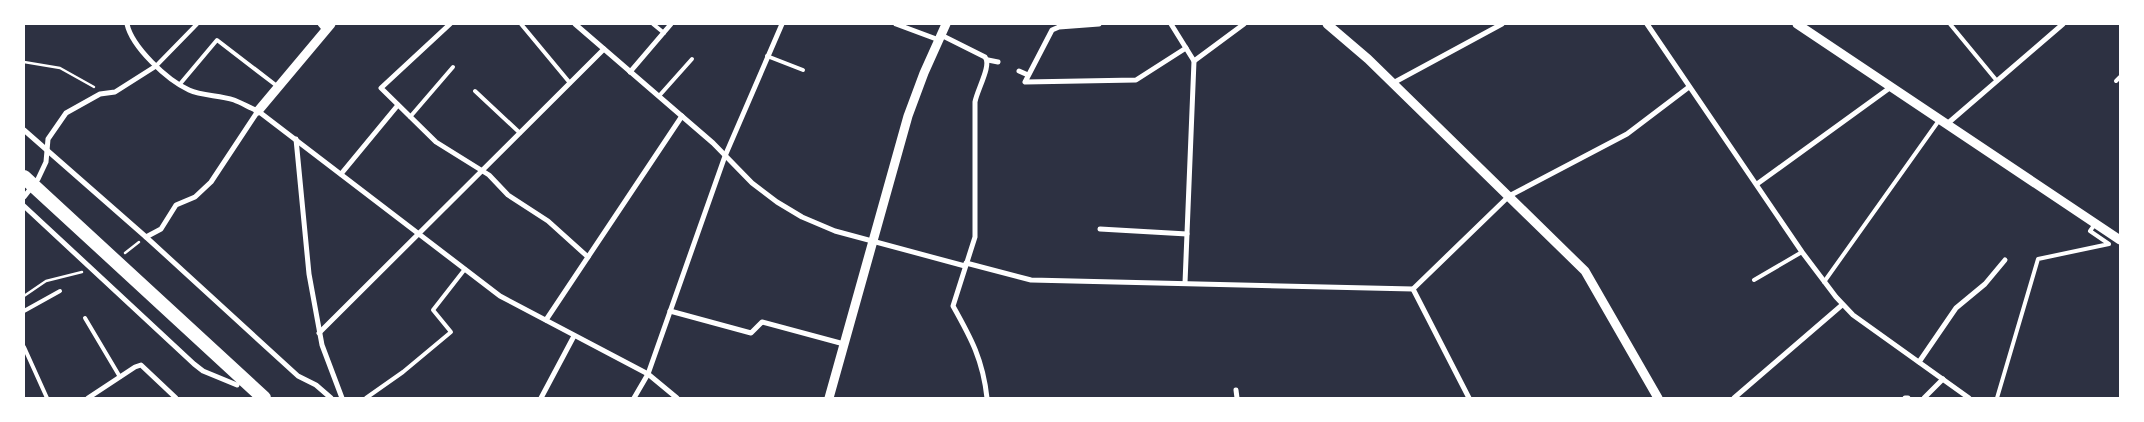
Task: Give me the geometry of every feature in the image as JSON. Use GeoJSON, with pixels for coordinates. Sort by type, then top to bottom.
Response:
{"type":"FeatureCollection","features":[{"type":"Feature","properties":{"kind":"highway"},"geometry":{"type":"LineString","coordinates":[[24,177],[203,356],[264,398]]}},
{"type":"Feature","properties":{"kind":"highway"},"geometry":{"type":"LineString","coordinates":[[24,188],[250,398]]}},
{"type":"Feature","properties":{"kind":"street"},"geometry":{"type":"LineString","coordinates":[[127,24],[129,32],[139,47],[156,66],[180,84],[189,90],[234,100],[258,111],[500,296],[648,374],[677,398]]}},
{"type":"Feature","properties":{"kind":"street"},"geometry":{"type":"LineString","coordinates":[[450,24],[381,88],[436,142],[489,175],[508,195],[548,221],[588,256]]}},
{"type":"Feature","properties":{"kind":"street"},"geometry":{"type":"LineString","coordinates":[[575,24],[682,116],[752,183],[777,202],[802,217],[835,232],[1031,280],[1414,288],[1509,196],[1627,134],[1689,88]]}},
{"type":"Feature","properties":{"kind":"street"},"geometry":{"type":"LineString","coordinates":[[630,72],[671,24]]}},
{"type":"Feature","properties":{"kind":"street"},"geometry":{"type":"LineString","coordinates":[[634,398],[648,374],[725,156],[782,24]]}},
{"type":"Feature","properties":{"kind":"street"},"geometry":{"type":"LineString","coordinates":[[896,24],[940,37],[988,60],[998,62]]}},
{"type":"Feature","properties":{"kind":"street"},"geometry":{"type":"LineString","coordinates":[[829,398],[908,116],[946,24]]}},
{"type":"Feature","properties":{"kind":"street"},"geometry":{"type":"LineString","coordinates":[[1099,24],[1060,27],[1052,30],[1025,82],[1136,80],[1186,48]]}},
{"type":"Feature","properties":{"kind":"street"},"geometry":{"type":"LineString","coordinates":[[1171,24],[1194,61],[1185,283]]}},
{"type":"Feature","properties":{"kind":"street"},"geometry":{"type":"LineString","coordinates":[[1194,61],[1244,24]]}},
{"type":"Feature","properties":{"kind":"street"},"geometry":{"type":"LineString","coordinates":[[1327,24],[1393,83],[1585,271],[1658,398]]}},
{"type":"Feature","properties":{"kind":"street"},"geometry":{"type":"LineString","coordinates":[[1393,83],[1502,24]]}},
{"type":"Feature","properties":{"kind":"street"},"geometry":{"type":"LineString","coordinates":[[1647,24],[1802,252],[1842,305],[1853,315],[1969,398]]}},
{"type":"Feature","properties":{"kind":"street"},"geometry":{"type":"LineString","coordinates":[[1797,24],[2120,240]]}},
{"type":"Feature","properties":{"kind":"street"},"geometry":{"type":"LineString","coordinates":[[1944,121],[1997,81],[2063,24]]}},
{"type":"Feature","properties":{"kind":"street"},"geometry":{"type":"LineString","coordinates":[[146,237],[161,229],[176,205],[195,197],[211,182],[258,111],[325,26]]}},
{"type":"Feature","properties":{"kind":"street"},"geometry":{"type":"LineString","coordinates":[[319,333],[604,49]]}},
{"type":"Feature","properties":{"kind":"street"},"geometry":{"type":"LineString","coordinates":[[987,398],[985,376],[974,343],[953,306],[975,237],[975,102],[977,90],[988,66],[988,60]]}},
{"type":"Feature","properties":{"kind":"street"},"geometry":{"type":"LineString","coordinates":[[24,197],[38,179],[46,162],[48,139],[66,113],[100,94],[115,92],[156,66]]}},
{"type":"Feature","properties":{"kind":"street"},"geometry":{"type":"LineString","coordinates":[[1019,70],[1028,75]]}},
{"type":"Feature","properties":{"kind":"street"},"geometry":{"type":"LineString","coordinates":[[1757,184],[1891,87]]}},
{"type":"Feature","properties":{"kind":"street"},"geometry":{"type":"LineString","coordinates":[[341,174],[398,105]]}},
{"type":"Feature","properties":{"kind":"street"},"geometry":{"type":"LineString","coordinates":[[546,320],[682,116]]}},
{"type":"Feature","properties":{"kind":"street"},"geometry":{"type":"LineString","coordinates":[[24,130],[146,237],[298,376],[316,386],[331,398]]}},
{"type":"Feature","properties":{"kind":"street"},"geometry":{"type":"LineString","coordinates":[[296,139],[309,274],[319,333],[342,398]]}},
{"type":"Feature","properties":{"kind":"street"},"geometry":{"type":"LineString","coordinates":[[24,206],[203,356]]}},
{"type":"Feature","properties":{"kind":"street"},"geometry":{"type":"LineString","coordinates":[[1100,229],[1187,234]]}},
{"type":"Feature","properties":{"kind":"street"},"geometry":{"type":"LineString","coordinates":[[1919,362],[1956,308],[1984,284],[2005,260]]}},
{"type":"Feature","properties":{"kind":"street"},"geometry":{"type":"LineString","coordinates":[[1414,288],[1469,398]]}},
{"type":"Feature","properties":{"kind":"street"},"geometry":{"type":"LineString","coordinates":[[1734,398],[1842,305]]}},
{"type":"Feature","properties":{"kind":"street"},"geometry":{"type":"LineString","coordinates":[[670,311],[751,333],[762,322],[844,344]]}},
{"type":"Feature","properties":{"kind":"street"},"geometry":{"type":"LineString","coordinates":[[541,398],[574,336]]}},
{"type":"Feature","properties":{"kind":"street"},"geometry":{"type":"LineString","coordinates":[[88,398],[141,365],[176,398]]}},
{"type":"Feature","properties":{"kind":"street"},"geometry":{"type":"LineString","coordinates":[[1924,398],[1943,379]]}},
{"type":"Feature","properties":{"kind":"street"},"geometry":{"type":"LineString","coordinates":[[1236,390],[1237,398]]}},
{"type":"Feature","properties":{"kind":"lane"},"geometry":{"type":"LineString","coordinates":[[156,66],[196,24]]}},
{"type":"Feature","properties":{"kind":"lane"},"geometry":{"type":"LineString","coordinates":[[521,24],[570,83]]}},
{"type":"Feature","properties":{"kind":"lane"},"geometry":{"type":"LineString","coordinates":[[653,24],[664,33]]}},
{"type":"Feature","properties":{"kind":"lane"},"geometry":{"type":"LineString","coordinates":[[1950,24],[1997,81]]}},
{"type":"Feature","properties":{"kind":"lane"},"geometry":{"type":"LineString","coordinates":[[180,84],[217,40],[278,87]]}},
{"type":"Feature","properties":{"kind":"lane"},"geometry":{"type":"LineString","coordinates":[[767,56],[803,70]]}},
{"type":"Feature","properties":{"kind":"lane"},"geometry":{"type":"LineString","coordinates":[[659,96],[692,59]]}},
{"type":"Feature","properties":{"kind":"lane"},"geometry":{"type":"LineString","coordinates":[[410,117],[453,67]]}},
{"type":"Feature","properties":{"kind":"lane"},"geometry":{"type":"LineString","coordinates":[[2116,82],[2120,77]]}},
{"type":"Feature","properties":{"kind":"lane"},"geometry":{"type":"LineString","coordinates":[[475,91],[520,133]]}},
{"type":"Feature","properties":{"kind":"lane"},"geometry":{"type":"LineString","coordinates":[[1824,282],[1944,121]]}},
{"type":"Feature","properties":{"kind":"lane"},"geometry":{"type":"LineString","coordinates":[[1997,398],[2038,259],[2109,244],[2090,231],[2096,223]]}},
{"type":"Feature","properties":{"kind":"lane"},"geometry":{"type":"LineString","coordinates":[[1754,280],[1802,252]]}},
{"type":"Feature","properties":{"kind":"lane"},"geometry":{"type":"LineString","coordinates":[[366,398],[403,372],[451,332],[433,310],[465,269]]}},
{"type":"Feature","properties":{"kind":"lane"},"geometry":{"type":"LineString","coordinates":[[24,311],[60,291]]}},
{"type":"Feature","properties":{"kind":"lane"},"geometry":{"type":"LineString","coordinates":[[85,318],[120,378]]}},
{"type":"Feature","properties":{"kind":"lane"},"geometry":{"type":"LineString","coordinates":[[24,347],[46,398]]}},
{"type":"Feature","properties":{"kind":"path"},"geometry":{"type":"LineString","coordinates":[[24,62],[60,68],[108,94]]}},
{"type":"Feature","properties":{"kind":"path"},"geometry":{"type":"LineString","coordinates":[[24,296],[46,281],[78,274]]}}]}
